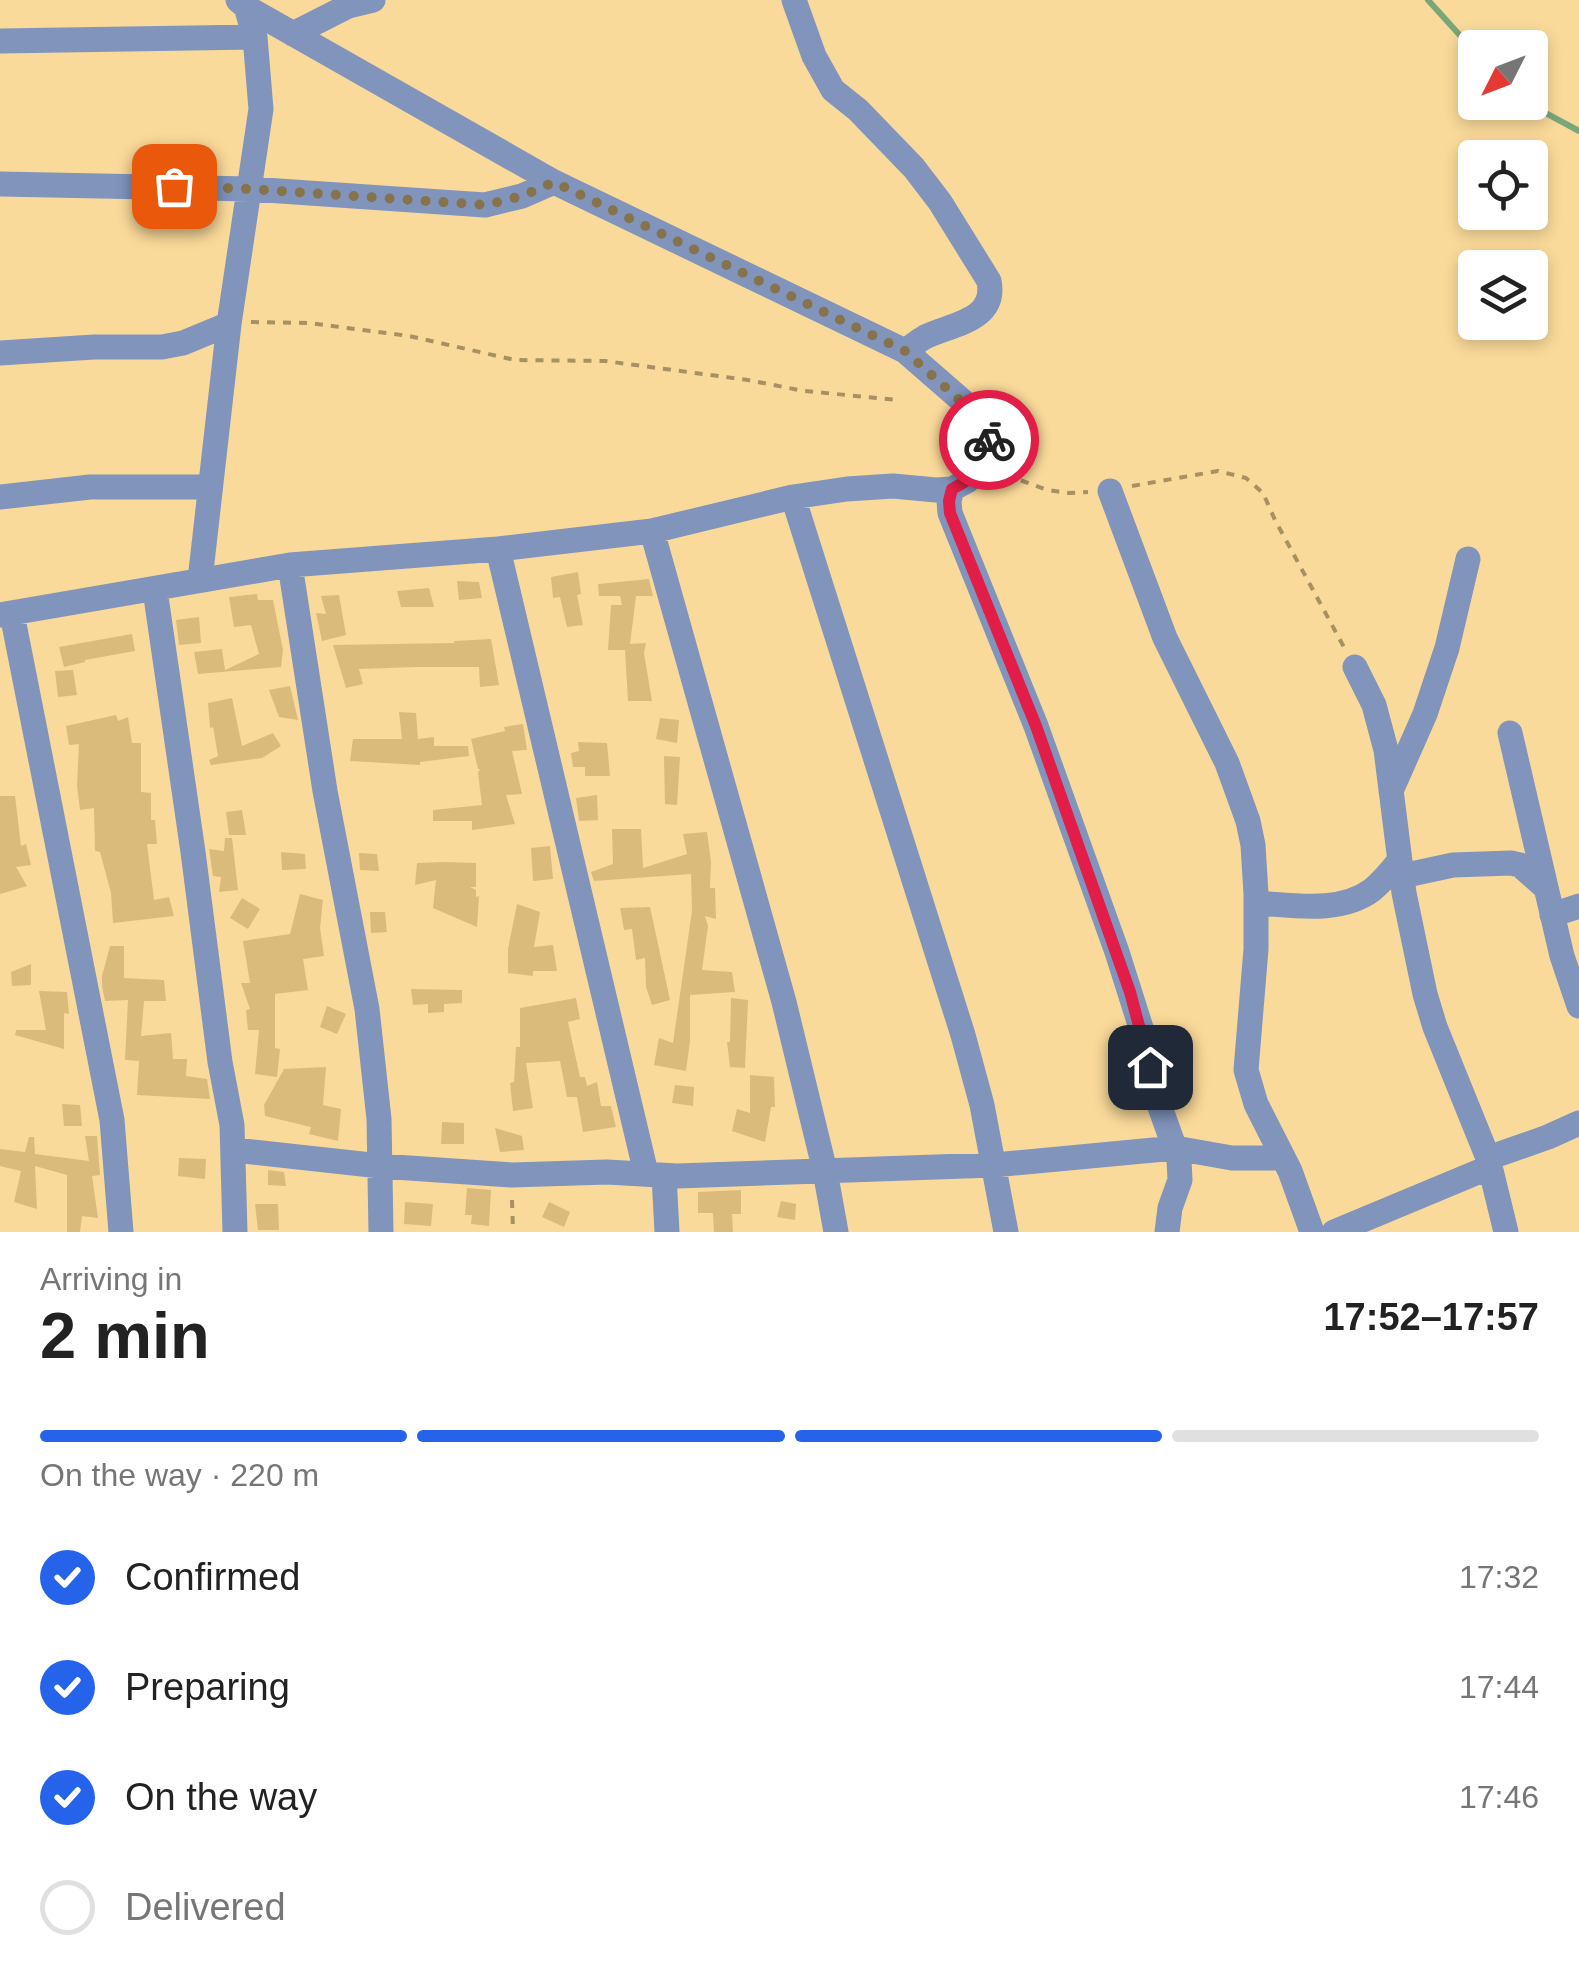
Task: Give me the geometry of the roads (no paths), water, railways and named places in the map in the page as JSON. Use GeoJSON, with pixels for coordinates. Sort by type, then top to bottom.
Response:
{"type":"FeatureCollection","features":[{"type":"Feature","properties":{"kind":"street"},"geometry":{"type":"LineString","coordinates":[[293,34],[348,6],[374,0]]}},
{"type":"Feature","properties":{"kind":"street"},"geometry":{"type":"LineString","coordinates":[[794,0],[814,56],[833,90],[914,168],[989,281],[988,304],[975,316],[923,338],[905,351]]}},
{"type":"Feature","properties":{"kind":"street"},"geometry":{"type":"LineString","coordinates":[[121,1232],[112,1120],[6,615],[290,565],[498,549],[652,531],[846,488],[952,489],[982,469],[989,451],[989,437],[983,426],[905,351],[554,182],[242,4]]}},
{"type":"Feature","properties":{"kind":"street"},"geometry":{"type":"LineString","coordinates":[[200,580],[229,324],[261,109],[254,37],[242,4]]}},
{"type":"Feature","properties":{"kind":"street"},"geometry":{"type":"LineString","coordinates":[[0,42],[254,37]]}},
{"type":"Feature","properties":{"kind":"street"},"geometry":{"type":"LineString","coordinates":[[0,184],[250,189],[486,205],[522,196],[554,182]]}},
{"type":"Feature","properties":{"kind":"street"},"geometry":{"type":"LineString","coordinates":[[0,353],[94,347],[162,348],[229,324]]}},
{"type":"Feature","properties":{"kind":"street"},"geometry":{"type":"LineString","coordinates":[[0,497],[90,487],[210,487]]}},
{"type":"Feature","properties":{"kind":"street"},"geometry":{"type":"LineString","coordinates":[[952,489],[950,513],[1036,726],[1142,1031],[1160,1107],[1179,1160],[1180,1180],[1170,1208],[1168,1232]]}},
{"type":"Feature","properties":{"kind":"street"},"geometry":{"type":"LineString","coordinates":[[1110,491],[1164,638],[1228,763],[1242,801],[1252,844],[1256,903],[1246,1070],[1256,1104],[1299,1192],[1312,1232]]}},
{"type":"Feature","properties":{"kind":"street"},"geometry":{"type":"LineString","coordinates":[[793,497],[950,989],[982,1105],[1006,1232]]}},
{"type":"Feature","properties":{"kind":"street"},"geometry":{"type":"LineString","coordinates":[[652,531],[784,1002],[836,1232]]}},
{"type":"Feature","properties":{"kind":"street"},"geometry":{"type":"LineString","coordinates":[[498,549],[668,1232]]}},
{"type":"Feature","properties":{"kind":"street"},"geometry":{"type":"LineString","coordinates":[[1391,792],[1447,648],[1468,559]]}},
{"type":"Feature","properties":{"kind":"street"},"geometry":{"type":"LineString","coordinates":[[290,565],[325,791],[367,1009],[376,1076],[382,1232]]}},
{"type":"Feature","properties":{"kind":"street"},"geometry":{"type":"LineString","coordinates":[[155,590],[234,1150],[235,1232]]}},
{"type":"Feature","properties":{"kind":"street"},"geometry":{"type":"LineString","coordinates":[[1354,667],[1374,705],[1386,750],[1400,869],[1414,948],[1435,1027],[1489,1162],[1506,1232]]}},
{"type":"Feature","properties":{"kind":"street"},"geometry":{"type":"LineString","coordinates":[[1510,733],[1562,956],[1579,1006]]}},
{"type":"Feature","properties":{"kind":"street"},"geometry":{"type":"LineString","coordinates":[[1256,903],[1330,905],[1363,896],[1400,869],[1453,864],[1511,863],[1524,868],[1545,887]]}},
{"type":"Feature","properties":{"kind":"street"},"geometry":{"type":"LineString","coordinates":[[1552,915],[1579,906]]}},
{"type":"Feature","properties":{"kind":"street"},"geometry":{"type":"LineString","coordinates":[[1334,1232],[1579,1122]]}},
{"type":"Feature","properties":{"kind":"street"},"geometry":{"type":"LineString","coordinates":[[234,1150],[512,1175],[994,1165],[1176,1148],[1232,1158],[1283,1158]]}},
{"type":"Feature","properties":{"kind":"waterway"},"geometry":{"type":"LineString","coordinates":[[1428,0],[1458,33]]}},
{"type":"Feature","properties":{"kind":"waterway"},"geometry":{"type":"LineString","coordinates":[[1548,114],[1579,131]]}}]}
